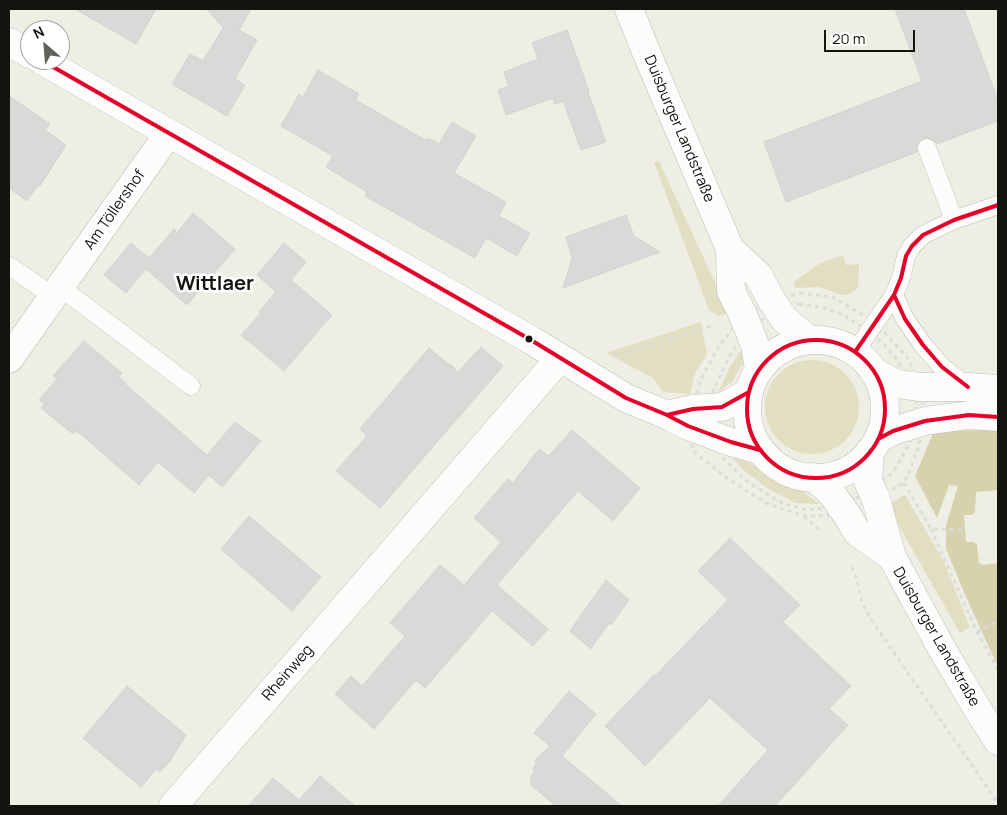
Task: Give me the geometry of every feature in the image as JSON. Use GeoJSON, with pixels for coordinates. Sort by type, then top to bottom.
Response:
{"type":"FeatureCollection","features":[{"type":"Feature","properties":{"kind":"street","name":"Duisburger Landstraße"},"geometry":{"type":"LineString","coordinates":[[629,9],[730,249],[731,291],[742,321],[755,345],[754,380],[747,404],[747,416],[754,440],[760,450],[773,463],[789,472],[800,476],[826,477],[839,474],[861,460],[874,445],[883,426],[884,398],[880,384],[866,361],[867,336],[843,345],[829,341],[809,340],[790,345],[768,359],[754,380]]}},
{"type":"Feature","properties":{"kind":"street"},"geometry":{"type":"LineString","coordinates":[[9,42],[20,48]]}},
{"type":"Feature","properties":{"kind":"street"},"geometry":{"type":"LineString","coordinates":[[59,70],[569,363],[626,398],[694,419],[760,450]]}},
{"type":"Feature","properties":{"kind":"street","name":"Am Töllershof"},"geometry":{"type":"LineString","coordinates":[[9,358],[169,133]]}},
{"type":"Feature","properties":{"kind":"street","name":"Duisburger Landstraße"},"geometry":{"type":"LineString","coordinates":[[730,249],[758,275],[784,319],[809,340]]}},
{"type":"Feature","properties":{"kind":"street","name":"Rheinweg"},"geometry":{"type":"LineString","coordinates":[[173,806],[569,363]]}},
{"type":"Feature","properties":{"kind":"street"},"geometry":{"type":"LineString","coordinates":[[874,372],[897,384],[998,389]]}},
{"type":"Feature","properties":{"kind":"street"},"geometry":{"type":"LineString","coordinates":[[694,419],[736,400],[754,380]]}},
{"type":"Feature","properties":{"kind":"street"},"geometry":{"type":"LineString","coordinates":[[874,445],[893,430],[920,422],[969,415],[998,417]]}},
{"type":"Feature","properties":{"kind":"street","name":"Duisburger Landstraße"},"geometry":{"type":"LineString","coordinates":[[874,445],[868,481],[874,494],[892,557],[942,650],[998,740]]}},
{"type":"Feature","properties":{"kind":"street","name":"Duisburger Landstraße"},"geometry":{"type":"LineString","coordinates":[[812,477],[830,492],[844,510],[857,532],[892,557]]}},
{"type":"Feature","properties":{"kind":"lane"},"geometry":{"type":"LineString","coordinates":[[927,148],[954,220]]}},
{"type":"Feature","properties":{"kind":"lane"},"geometry":{"type":"LineString","coordinates":[[867,336],[894,295],[901,278],[906,256],[912,246],[923,235],[954,220],[998,205]]}},
{"type":"Feature","properties":{"kind":"lane"},"geometry":{"type":"LineString","coordinates":[[9,266],[57,292],[191,386]]}},
{"type":"Feature","properties":{"kind":"lane"},"geometry":{"type":"LineString","coordinates":[[894,295],[905,319],[923,345],[942,367],[968,387]]}},
{"type":"Feature","properties":{"kind":"path"},"geometry":{"type":"LineString","coordinates":[[694,419],[724,459],[749,483],[784,504],[808,510],[844,510],[874,494],[894,471],[920,422],[916,402],[916,386],[898,361],[885,345],[867,336],[833,297],[800,294],[742,321],[719,346],[701,379],[694,419],[693,451],[728,479],[766,503],[804,516],[844,510],[874,494],[904,482],[917,452],[920,422],[916,386],[907,356],[867,336],[844,315],[822,307],[800,304],[775,306],[760,320],[742,321]]}},
{"type":"Feature","properties":{"kind":"path"},"geometry":{"type":"LineString","coordinates":[[694,419],[713,391],[730,355],[742,321]]}},
{"type":"Feature","properties":{"kind":"path"},"geometry":{"type":"LineString","coordinates":[[569,363],[716,324]]}},
{"type":"Feature","properties":{"kind":"path"},"geometry":{"type":"LineString","coordinates":[[904,482],[931,529],[977,632],[998,670]]}},
{"type":"Feature","properties":{"kind":"path"},"geometry":{"type":"LineString","coordinates":[[931,529],[965,530]]}},
{"type":"Feature","properties":{"kind":"path"},"geometry":{"type":"LineString","coordinates":[[870,618],[998,802]]}},
{"type":"Feature","properties":{"kind":"path"},"geometry":{"type":"LineString","coordinates":[[977,632],[998,621]]}},
{"type":"Feature","properties":{"kind":"shaded area"},"geometry":{"type":"Polygon","coordinates":[[[659,161],[729,313],[718,316],[709,310],[654,162],[659,161]]]}},
{"type":"Feature","properties":{"kind":"shaded area"},"geometry":{"type":"Polygon","coordinates":[[[843,255],[846,265],[859,264],[858,288],[850,294],[842,295],[819,287],[795,288],[794,282],[820,263],[843,255]]]}},
{"type":"Feature","properties":{"kind":"shaded area"},"geometry":{"type":"Polygon","coordinates":[[[701,322],[707,354],[694,375],[690,394],[663,392],[653,378],[606,353],[701,322]]]}},
{"type":"Feature","properties":{"kind":"shaded area"},"geometry":{"type":"Polygon","coordinates":[[[743,347],[743,363],[732,382],[718,392],[730,367],[743,347]]]}},
{"type":"Feature","properties":{"kind":"shaded area"},"geometry":{"type":"Polygon","coordinates":[[[812,360],[830,363],[845,374],[856,389],[859,407],[856,425],[845,440],[830,451],[812,454],[794,451],[779,440],[768,425],[765,407],[768,389],[779,374],[794,363],[812,360]]]}},
{"type":"Feature","properties":{"kind":"shaded area"},"geometry":{"type":"Polygon","coordinates":[[[994,430],[998,432],[998,490],[976,492],[975,512],[972,515],[964,515],[966,542],[974,542],[977,545],[979,563],[983,565],[998,563],[998,667],[946,549],[946,525],[958,486],[949,485],[937,518],[915,476],[934,431],[994,430]]]}},
{"type":"Feature","properties":{"kind":"shaded area"},"geometry":{"type":"Polygon","coordinates":[[[729,452],[799,489],[820,504],[795,503],[767,488],[740,467],[729,452]]]}},
{"type":"Feature","properties":{"kind":"shaded area"},"geometry":{"type":"Polygon","coordinates":[[[905,495],[943,560],[970,627],[960,633],[887,505],[905,495]]]}},
{"type":"Feature","properties":{"kind":"building"},"geometry":{"type":"Polygon","coordinates":[[[75,9],[156,9],[136,44],[75,9]]]}},
{"type":"Feature","properties":{"kind":"building"},"geometry":{"type":"Polygon","coordinates":[[[207,9],[251,9],[239,30],[257,40],[235,79],[245,85],[227,116],[172,84],[190,54],[203,61],[223,28],[207,9]]]}},
{"type":"Feature","properties":{"kind":"building"},"geometry":{"type":"Polygon","coordinates":[[[895,9],[964,9],[998,100],[998,121],[937,144],[933,140],[924,138],[916,147],[917,152],[786,202],[764,142],[922,81],[895,9]]]}},
{"type":"Feature","properties":{"kind":"building"},"geometry":{"type":"Polygon","coordinates":[[[567,30],[606,142],[581,150],[563,101],[555,104],[553,98],[506,115],[498,90],[509,86],[504,72],[538,59],[532,43],[567,30]]]}},
{"type":"Feature","properties":{"kind":"building"},"geometry":{"type":"Polygon","coordinates":[[[318,70],[359,94],[356,100],[427,141],[428,138],[439,144],[452,122],[476,136],[454,173],[506,202],[499,216],[530,233],[517,256],[486,238],[475,258],[365,196],[367,192],[326,167],[333,156],[281,126],[299,94],[303,97],[318,70]]]}},
{"type":"Feature","properties":{"kind":"building"},"geometry":{"type":"Polygon","coordinates":[[[9,96],[50,124],[45,130],[66,145],[40,186],[39,184],[27,201],[9,188],[9,96]]]}},
{"type":"Feature","properties":{"kind":"building"},"geometry":{"type":"Polygon","coordinates":[[[193,213],[235,249],[187,305],[146,269],[126,293],[104,275],[131,243],[149,258],[174,229],[177,233],[193,213]]]}},
{"type":"Feature","properties":{"kind":"building"},"geometry":{"type":"Polygon","coordinates":[[[626,215],[634,236],[660,252],[563,288],[572,258],[566,237],[626,215]]]}},
{"type":"Feature","properties":{"kind":"building"},"geometry":{"type":"Polygon","coordinates":[[[284,243],[306,262],[291,280],[332,315],[284,371],[241,335],[261,313],[259,312],[276,292],[257,275],[284,243]]]}},
{"type":"Feature","properties":{"kind":"building"},"geometry":{"type":"Polygon","coordinates":[[[84,341],[122,373],[119,377],[125,384],[207,455],[235,422],[261,441],[222,487],[209,475],[194,493],[158,462],[139,485],[82,435],[75,431],[73,434],[41,408],[45,404],[39,400],[57,379],[53,376],[84,341]]]}},
{"type":"Feature","properties":{"kind":"building"},"geometry":{"type":"Polygon","coordinates":[[[481,347],[503,366],[380,508],[336,471],[367,436],[360,429],[429,348],[458,372],[481,347]]]}},
{"type":"Feature","properties":{"kind":"building"},"geometry":{"type":"Polygon","coordinates":[[[572,430],[640,488],[613,521],[578,491],[497,585],[548,629],[533,646],[492,611],[425,688],[416,680],[374,729],[335,694],[351,676],[362,686],[405,636],[390,623],[440,565],[464,585],[501,542],[474,518],[508,479],[513,483],[539,449],[549,456],[572,430]]]}},
{"type":"Feature","properties":{"kind":"building"},"geometry":{"type":"Polygon","coordinates":[[[249,516],[321,577],[292,611],[221,549],[249,516]]]}},
{"type":"Feature","properties":{"kind":"building"},"geometry":{"type":"Polygon","coordinates":[[[730,538],[800,605],[783,622],[851,686],[829,709],[848,725],[775,806],[718,806],[768,750],[710,698],[645,766],[605,726],[728,600],[698,571],[730,538]]]}},
{"type":"Feature","properties":{"kind":"building"},"geometry":{"type":"Polygon","coordinates":[[[606,580],[629,600],[611,625],[609,623],[591,649],[570,631],[606,580]]]}},
{"type":"Feature","properties":{"kind":"building"},"geometry":{"type":"Polygon","coordinates":[[[127,686],[186,735],[170,761],[160,772],[156,769],[141,787],[83,738],[127,686]]]}},
{"type":"Feature","properties":{"kind":"building"},"geometry":{"type":"Polygon","coordinates":[[[569,691],[596,714],[562,756],[622,806],[556,806],[531,785],[533,768],[536,765],[535,760],[550,746],[534,733],[569,691]]]}},
{"type":"Feature","properties":{"kind":"building"},"geometry":{"type":"Polygon","coordinates":[[[320,776],[355,806],[248,806],[273,778],[299,800],[320,776]]]}},
{"type":"Feature","properties":{"kind":"transit line"},"geometry":{"type":"LineString","coordinates":[[58,70],[531,340],[626,398],[688,426],[731,442],[760,450]]}},
{"type":"Feature","properties":{"kind":"transit line"},"geometry":{"type":"LineString","coordinates":[[855,352],[894,295],[901,278],[906,256],[912,246],[923,235],[954,220],[998,205]]}},
{"type":"Feature","properties":{"kind":"transit line"},"geometry":{"type":"LineString","coordinates":[[894,295],[905,319],[923,345],[942,367],[968,387]]}},
{"type":"Feature","properties":{"kind":"transit line"},"geometry":{"type":"LineString","coordinates":[[816,340],[842,346],[865,360],[879,383],[885,409],[879,435],[865,458],[842,472],[816,478],[790,472],[767,458],[753,435],[747,409],[753,383],[767,360],[790,346],[816,340]]}},
{"type":"Feature","properties":{"kind":"transit line"},"geometry":{"type":"LineString","coordinates":[[655,410],[667,415],[693,409],[722,407],[749,392]]}},
{"type":"Feature","properties":{"kind":"transit line"},"geometry":{"type":"LineString","coordinates":[[878,439],[893,431],[925,421],[969,415],[998,417]]}},
{"type":"Feature","properties":{"kind":"district","name":"Wittlaer"},"geometry":{"type":"Point","coordinates":[215,284]}}]}
